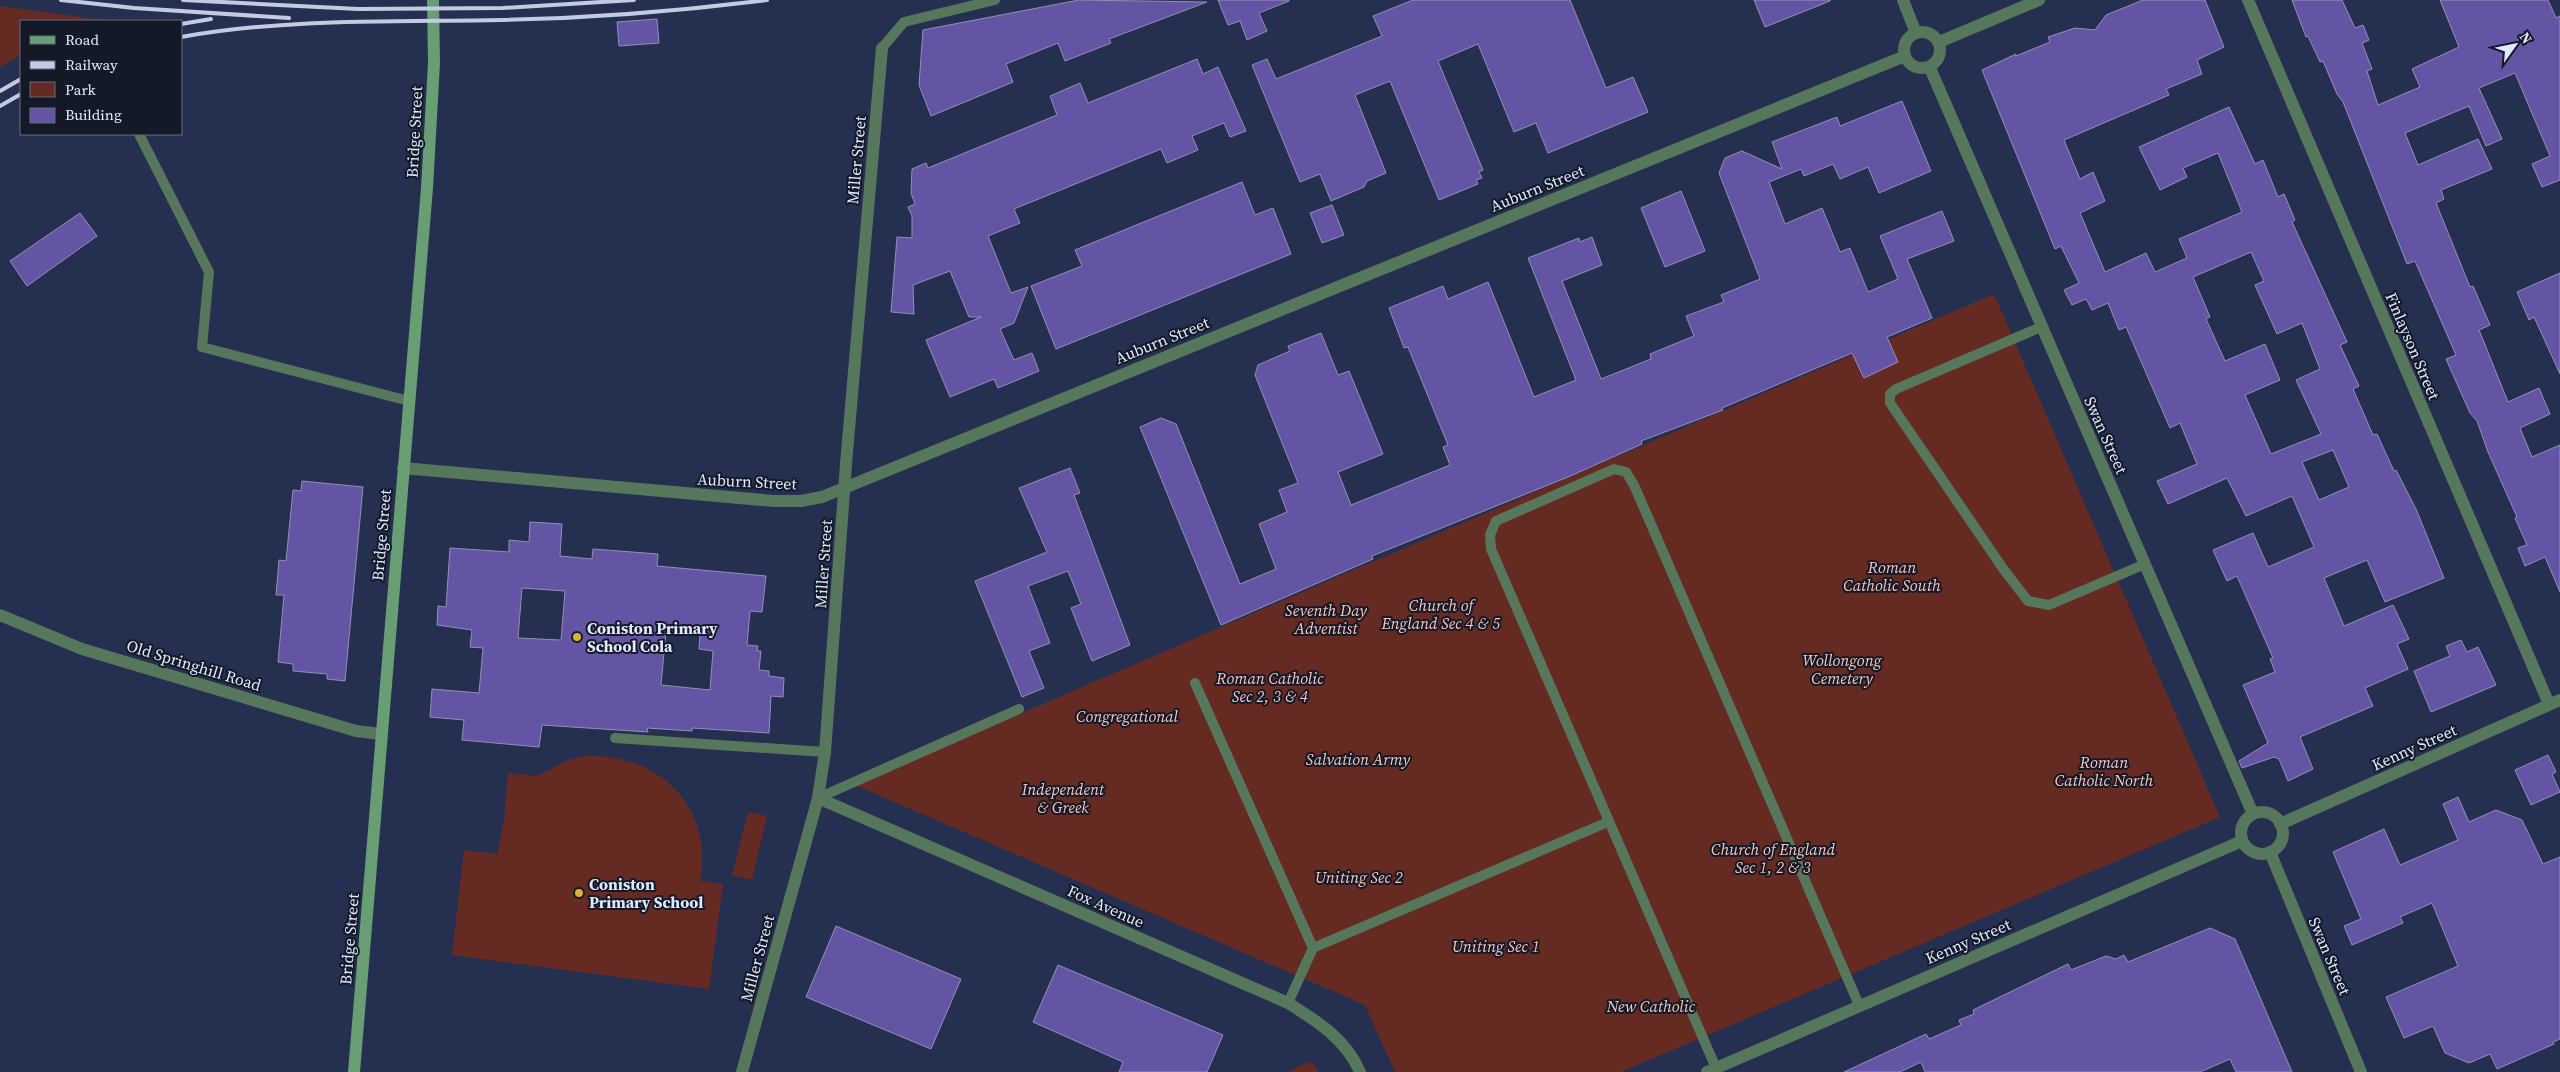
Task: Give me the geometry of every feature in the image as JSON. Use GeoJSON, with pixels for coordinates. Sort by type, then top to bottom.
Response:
{"type":"FeatureCollection","features":[{"type":"Feature","properties":{"kind":"main road","name":"Bridge Street"},"geometry":{"type":"LineString","coordinates":[[354,1072],[427,188],[434,63],[433,0]]}},
{"type":"Feature","properties":{"kind":"street"},"geometry":{"type":"LineString","coordinates":[[1903,0],[1916,33]]}},
{"type":"Feature","properties":{"kind":"street"},"geometry":{"type":"LineString","coordinates":[[1939,42],[2039,0]]}},
{"type":"Feature","properties":{"kind":"street","name":"Finlayson Street"},"geometry":{"type":"LineString","coordinates":[[2248,0],[2554,702]]}},
{"type":"Feature","properties":{"kind":"street"},"geometry":{"type":"LineString","coordinates":[[1916,33],[1930,33],[1939,42],[1941,48],[1938,60],[1930,68],[1923,69],[1912,66],[1905,56],[1905,44],[1916,33]]}},
{"type":"Feature","properties":{"kind":"street","name":"Miller Street"},"geometry":{"type":"LineString","coordinates":[[742,1072],[818,798],[825,752],[844,487],[882,48]]}},
{"type":"Feature","properties":{"kind":"street","name":"Auburn Street"},"geometry":{"type":"LineString","coordinates":[[403,468],[774,501],[801,501],[822,497],[1905,56]]}},
{"type":"Feature","properties":{"kind":"street","name":"Swan Street"},"geometry":{"type":"LineString","coordinates":[[1930,68],[2253,814]]}},
{"type":"Feature","properties":{"kind":"street","name":"Old Springhill Road"},"geometry":{"type":"LineString","coordinates":[[0,615],[82,649],[356,731],[381,734]]}},
{"type":"Feature","properties":{"kind":"street","name":"Kenny Street"},"geometry":{"type":"LineString","coordinates":[[2280,824],[2554,702]]}},
{"type":"Feature","properties":{"kind":"street","name":"Fox Avenue"},"geometry":{"type":"LineString","coordinates":[[818,798],[1288,1003],[1338,1037],[1360,1072]]}},
{"type":"Feature","properties":{"kind":"street"},"geometry":{"type":"LineString","coordinates":[[2264,812],[2270,814],[2280,824],[2282,837],[2280,844],[2270,852],[2257,853],[2250,851],[2242,840],[2242,826],[2245,820],[2253,814],[2264,812]]}},
{"type":"Feature","properties":{"kind":"street","name":"Kenny Street"},"geometry":{"type":"LineString","coordinates":[[1712,1070],[2242,840]]}},
{"type":"Feature","properties":{"kind":"street","name":"Swan Street"},"geometry":{"type":"LineString","coordinates":[[2270,852],[2361,1072]]}},
{"type":"Feature","properties":{"kind":"lane"},"geometry":{"type":"LineString","coordinates":[[882,48],[904,22],[995,0]]}},
{"type":"Feature","properties":{"kind":"lane"},"geometry":{"type":"LineString","coordinates":[[140,135],[209,272],[202,347],[409,401]]}},
{"type":"Feature","properties":{"kind":"lane"},"geometry":{"type":"LineString","coordinates":[[2041,327],[1896,388],[1890,394],[1890,403],[2004,570],[2028,601],[2049,605],[2145,564]]}},
{"type":"Feature","properties":{"kind":"lane"},"geometry":{"type":"LineString","coordinates":[[1712,1070],[1491,549],[1490,534],[1496,521],[1614,469],[1626,472],[1634,485],[1859,1005]]}},
{"type":"Feature","properties":{"kind":"lane"},"geometry":{"type":"LineString","coordinates":[[1195,683],[1313,948]]}},
{"type":"Feature","properties":{"kind":"lane"},"geometry":{"type":"LineString","coordinates":[[818,798],[1019,709]]}},
{"type":"Feature","properties":{"kind":"lane"},"geometry":{"type":"LineString","coordinates":[[615,738],[825,752]]}},
{"type":"Feature","properties":{"kind":"lane"},"geometry":{"type":"LineString","coordinates":[[1288,1003],[1313,948],[1608,822]]}},
{"type":"Feature","properties":{"kind":"green space"},"geometry":{"type":"Polygon","coordinates":[[[0,6],[102,20],[20,20],[20,56],[0,67],[0,6]]]}},
{"type":"Feature","properties":{"kind":"green space","name":"Wollongong Cemetery"},"geometry":{"type":"Polygon","coordinates":[[[1994,294],[2220,817],[1621,1072],[1395,1072],[1365,1005],[855,785],[1994,294]]]}},
{"type":"Feature","properties":{"kind":"green space"},"geometry":{"type":"Polygon","coordinates":[[[586,756],[612,757],[637,764],[658,775],[676,790],[689,808],[698,830],[702,854],[700,881],[723,884],[709,989],[452,955],[464,850],[497,854],[504,821],[508,773],[538,776],[568,760],[586,756]]]}},
{"type":"Feature","properties":{"kind":"green space"},"geometry":{"type":"Polygon","coordinates":[[[748,812],[767,816],[752,880],[732,875],[748,812]]]}},
{"type":"Feature","properties":{"kind":"green space"},"geometry":{"type":"Polygon","coordinates":[[[1309,1062],[1315,1066],[1318,1072],[1287,1072],[1309,1062]]]}},
{"type":"Feature","properties":{"kind":"building"},"geometry":{"type":"Polygon","coordinates":[[[1079,0],[1207,2],[1109,39],[1111,43],[1065,61],[1058,43],[1006,64],[1013,82],[931,116],[919,85],[923,30],[1079,0]]]}},
{"type":"Feature","properties":{"kind":"building"},"geometry":{"type":"Polygon","coordinates":[[[1218,0],[1289,1],[1259,13],[1267,31],[1247,40],[1240,21],[1228,25],[1218,0]]]}},
{"type":"Feature","properties":{"kind":"building"},"geometry":{"type":"Polygon","coordinates":[[[1413,0],[1570,0],[1606,88],[1633,77],[1648,112],[1548,153],[1536,123],[1514,132],[1478,44],[1438,61],[1483,170],[1479,172],[1482,178],[1476,180],[1478,184],[1439,200],[1390,81],[1355,95],[1386,173],[1367,181],[1364,187],[1331,201],[1320,174],[1300,182],[1252,65],[1267,59],[1276,79],[1382,36],[1373,16],[1413,0]]]}},
{"type":"Feature","properties":{"kind":"building"},"geometry":{"type":"Polygon","coordinates":[[[1754,0],[1830,0],[1830,1],[1765,27],[1754,0]]]}},
{"type":"Feature","properties":{"kind":"building"},"geometry":{"type":"Polygon","coordinates":[[[2143,0],[2205,0],[2224,47],[2197,60],[2202,74],[2166,89],[2169,95],[2064,140],[2080,179],[2093,172],[2105,201],[2080,213],[2105,272],[2146,253],[2155,272],[2187,258],[2179,239],[2242,212],[2218,153],[2183,168],[2187,177],[2160,190],[2139,147],[2229,107],[2255,164],[2263,160],[2278,197],[2284,194],[2295,220],[2292,222],[2347,342],[2340,345],[2359,386],[2353,389],[2373,435],[2377,434],[2394,471],[2396,470],[2416,509],[2444,578],[2385,602],[2367,560],[2324,578],[2344,626],[2393,605],[2409,639],[2397,644],[2408,669],[2365,688],[2373,706],[2300,737],[2313,769],[2288,781],[2279,759],[2274,757],[2242,768],[2239,761],[2268,743],[2243,685],[2275,672],[2270,659],[2273,658],[2237,576],[2227,581],[2213,550],[2253,533],[2268,567],[2314,547],[2292,496],[2246,516],[2227,478],[2168,504],[2157,481],[2197,464],[2180,423],[2170,428],[2126,327],[2119,330],[2108,303],[2092,310],[2086,299],[2072,305],[2064,290],[2079,283],[2061,246],[2055,249],[1982,70],[2016,54],[2016,56],[2050,42],[2048,37],[2075,28],[2095,30],[2106,15],[2143,0]],[[2251,252],[2193,277],[2210,317],[2206,319],[2225,361],[2265,344],[2280,380],[2245,395],[2271,454],[2321,434],[2296,380],[2320,369],[2302,323],[2277,334],[2255,285],[2264,281],[2251,252]],[[2333,450],[2302,462],[2319,500],[2349,487],[2333,450]]]}},
{"type":"Feature","properties":{"kind":"building"},"geometry":{"type":"Polygon","coordinates":[[[2292,0],[2342,0],[2355,28],[2363,25],[2369,40],[2362,43],[2372,69],[2367,71],[2378,105],[2420,87],[2412,69],[2459,47],[2440,0],[2548,0],[2556,18],[2560,16],[2560,180],[2542,187],[2532,164],[2550,156],[2515,73],[2479,88],[2502,139],[2486,146],[2469,106],[2405,133],[2418,165],[2478,139],[2492,169],[2441,190],[2444,199],[2436,203],[2470,287],[2473,286],[2490,325],[2479,330],[2508,402],[2539,388],[2550,414],[2520,428],[2532,457],[2560,445],[2560,592],[2545,557],[2525,566],[2518,548],[2527,545],[2515,518],[2517,517],[2488,452],[2477,421],[2470,413],[2446,359],[2456,355],[2415,261],[2407,264],[2343,102],[2337,94],[2323,61],[2320,62],[2308,36],[2306,37],[2292,0]]]}},
{"type":"Feature","properties":{"kind":"building"},"geometry":{"type":"Polygon","coordinates":[[[657,19],[659,43],[619,46],[617,22],[657,19]]]}},
{"type":"Feature","properties":{"kind":"building"},"geometry":{"type":"Polygon","coordinates":[[[1197,59],[1203,74],[1218,67],[1246,131],[1230,137],[1224,123],[1192,136],[1198,150],[1167,163],[1161,149],[1014,209],[1020,223],[988,236],[1011,293],[1028,287],[1014,323],[1000,329],[1014,360],[1032,353],[1039,371],[998,388],[994,379],[950,397],[926,340],[981,317],[969,317],[950,271],[913,285],[914,314],[891,312],[897,237],[912,238],[912,216],[908,207],[915,204],[911,193],[912,169],[926,163],[928,168],[1057,115],[1050,96],[1080,83],[1088,103],[1197,59]]]}},
{"type":"Feature","properties":{"kind":"building"},"geometry":{"type":"Polygon","coordinates":[[[1902,101],[1931,171],[1879,193],[1868,167],[1840,179],[1833,164],[1804,176],[1801,169],[1769,182],[1785,224],[1822,208],[1840,252],[1850,248],[1868,292],[1898,279],[1880,236],[1942,211],[1954,241],[1907,259],[1932,318],[1887,337],[1898,362],[1864,378],[1852,353],[1722,408],[1723,410],[1641,441],[1642,444],[1568,477],[1372,556],[1373,559],[1221,625],[1140,427],[1161,418],[1176,424],[1240,584],[1276,569],[1259,524],[1287,512],[1279,490],[1298,483],[1255,375],[1258,365],[1290,351],[1288,346],[1321,333],[1338,375],[1349,371],[1383,454],[1338,472],[1351,505],[1450,465],[1443,447],[1448,445],[1408,347],[1404,348],[1389,308],[1443,286],[1448,299],[1488,282],[1534,397],[1576,380],[1528,258],[1579,238],[1580,242],[1592,237],[1602,265],[1562,281],[1601,379],[1651,359],[1650,354],[1694,336],[1686,316],[1724,302],[1721,295],[1760,279],[1719,173],[1725,158],[1742,151],[1782,169],[1772,142],[1837,117],[1840,126],[1902,101]]]}},
{"type":"Feature","properties":{"kind":"building"},"geometry":{"type":"Polygon","coordinates":[[[1242,182],[1255,215],[1273,208],[1291,254],[1056,349],[1031,286],[1082,266],[1075,250],[1242,182]]]}},
{"type":"Feature","properties":{"kind":"building"},"geometry":{"type":"Polygon","coordinates":[[[1681,191],[1705,251],[1665,267],[1641,208],[1681,191]]]}},
{"type":"Feature","properties":{"kind":"building"},"geometry":{"type":"Polygon","coordinates":[[[1332,205],[1344,235],[1322,243],[1310,213],[1332,205]]]}},
{"type":"Feature","properties":{"kind":"building"},"geometry":{"type":"Polygon","coordinates":[[[80,213],[97,236],[27,286],[10,261],[80,213]]]}},
{"type":"Feature","properties":{"kind":"building"},"geometry":{"type":"Polygon","coordinates":[[[2560,273],[2560,374],[2534,317],[2529,320],[2517,292],[2560,273]]]}},
{"type":"Feature","properties":{"kind":"building"},"geometry":{"type":"Polygon","coordinates":[[[1070,468],[1080,493],[1074,495],[1130,645],[1092,661],[1071,608],[1081,604],[1068,571],[1028,586],[1050,643],[1029,651],[1044,688],[1022,697],[975,581],[1047,552],[1019,488],[1070,468]]]}},
{"type":"Feature","properties":{"kind":"building"},"geometry":{"type":"Polygon","coordinates":[[[302,481],[363,487],[345,681],[327,679],[327,674],[293,671],[293,664],[278,662],[284,595],[276,595],[279,560],[286,561],[293,490],[301,491],[302,481]]]}},
{"type":"Feature","properties":{"kind":"building"},"geometry":{"type":"Polygon","coordinates":[[[530,522],[562,524],[560,556],[592,559],[593,549],[658,554],[657,566],[766,576],[762,612],[750,611],[747,645],[758,646],[757,651],[761,651],[759,670],[769,671],[769,676],[784,678],[783,697],[771,696],[769,733],[692,728],[692,731],[647,728],[648,732],[542,725],[539,747],[462,740],[464,720],[430,717],[432,689],[479,693],[483,648],[470,647],[472,630],[437,625],[438,606],[446,607],[450,548],[509,552],[509,540],[529,542],[530,522]],[[522,588],[518,638],[561,640],[565,591],[522,588]],[[666,631],[661,685],[710,690],[713,651],[699,649],[700,635],[666,631]]]}},
{"type":"Feature","properties":{"kind":"building"},"geometry":{"type":"Polygon","coordinates":[[[2461,640],[2467,652],[2478,647],[2496,685],[2431,712],[2414,671],[2450,656],[2446,646],[2461,640]]]}},
{"type":"Feature","properties":{"kind":"building"},"geometry":{"type":"Polygon","coordinates":[[[2548,755],[2556,772],[2552,774],[2560,792],[2531,805],[2515,770],[2548,755]]]}},
{"type":"Feature","properties":{"kind":"building"},"geometry":{"type":"Polygon","coordinates":[[[2458,797],[2469,822],[2496,810],[2522,820],[2543,864],[2560,857],[2560,1039],[2553,1042],[2554,1044],[2497,1069],[2490,1054],[2469,1063],[2445,1053],[2433,1026],[2404,1038],[2386,997],[2458,966],[2432,903],[2400,917],[2403,923],[2352,945],[2344,926],[2361,919],[2333,852],[2384,829],[2400,865],[2458,840],[2443,804],[2458,797]]]}},
{"type":"Feature","properties":{"kind":"building"},"geometry":{"type":"Polygon","coordinates":[[[836,926],[961,979],[931,1049],[806,997],[836,926]]]}},
{"type":"Feature","properties":{"kind":"building"},"geometry":{"type":"Polygon","coordinates":[[[2210,928],[2235,939],[2292,1072],[2236,1072],[2230,1059],[2200,1072],[1925,1072],[1921,1062],[1900,1072],[1844,1072],[1926,1034],[1929,1039],[1961,1025],[1959,1020],[1974,1014],[1973,1010],[2068,964],[2071,970],[2106,956],[2116,959],[2124,955],[2128,962],[2210,928]]]}},
{"type":"Feature","properties":{"kind":"building"},"geometry":{"type":"Polygon","coordinates":[[[1058,965],[1223,1035],[1207,1072],[1119,1072],[1123,1062],[1033,1022],[1058,965]]]}},
{"type":"Feature","properties":{"kind":"railway"},"geometry":{"type":"LineString","coordinates":[[61,0],[134,8],[289,18]]}},
{"type":"Feature","properties":{"kind":"railway"},"geometry":{"type":"LineString","coordinates":[[183,0],[358,9],[503,8],[634,0]]}},
{"type":"Feature","properties":{"kind":"railway"},"geometry":{"type":"LineString","coordinates":[[182,37],[221,31],[301,24],[602,16],[767,0]]}},
{"type":"Feature","properties":{"kind":"railway"},"geometry":{"type":"LineString","coordinates":[[182,24],[211,19]]}},
{"type":"Feature","properties":{"kind":"railway"},"geometry":{"type":"LineString","coordinates":[[0,91],[20,80]]}},
{"type":"Feature","properties":{"kind":"railway"},"geometry":{"type":"LineString","coordinates":[[0,106],[20,95]]}},
{"type":"Feature","properties":{"kind":"place","name":"Coniston Primary School Cola"},"geometry":{"type":"Point","coordinates":[577,637]}},
{"type":"Feature","properties":{"kind":"place","name":"Coniston Primary School"},"geometry":{"type":"Point","coordinates":[579,893]}},
{"type":"Feature","properties":{"kind":"park label","name":"Roman Catholic South"},"geometry":{"type":"Point","coordinates":[1892,576]}},
{"type":"Feature","properties":{"kind":"park label","name":"Church of England Sec 4 & 5"},"geometry":{"type":"Point","coordinates":[1441,614]}},
{"type":"Feature","properties":{"kind":"park label","name":"Seventh Day Adventist"},"geometry":{"type":"Point","coordinates":[1326,619]}},
{"type":"Feature","properties":{"kind":"park label","name":"Roman Catholic Sec 2, 3 & 4"},"geometry":{"type":"Point","coordinates":[1270,687]}},
{"type":"Feature","properties":{"kind":"park label","name":"Congregational"},"geometry":{"type":"Point","coordinates":[1127,716]}},
{"type":"Feature","properties":{"kind":"park label","name":"Salvation Army"},"geometry":{"type":"Point","coordinates":[1358,759]}},
{"type":"Feature","properties":{"kind":"park label","name":"Roman Catholic North"},"geometry":{"type":"Point","coordinates":[2104,771]}},
{"type":"Feature","properties":{"kind":"park label","name":"Independent & Greek"},"geometry":{"type":"Point","coordinates":[1063,798]}},
{"type":"Feature","properties":{"kind":"park label","name":"Church of England Sec 1, 2 & 3"},"geometry":{"type":"Point","coordinates":[1773,858]}},
{"type":"Feature","properties":{"kind":"park label","name":"Uniting Sec 2"},"geometry":{"type":"Point","coordinates":[1359,877]}},
{"type":"Feature","properties":{"kind":"park label","name":"Uniting Sec 1"},"geometry":{"type":"Point","coordinates":[1496,946]}},
{"type":"Feature","properties":{"kind":"park label","name":"New Catholic"},"geometry":{"type":"Point","coordinates":[1651,1006]}}]}
